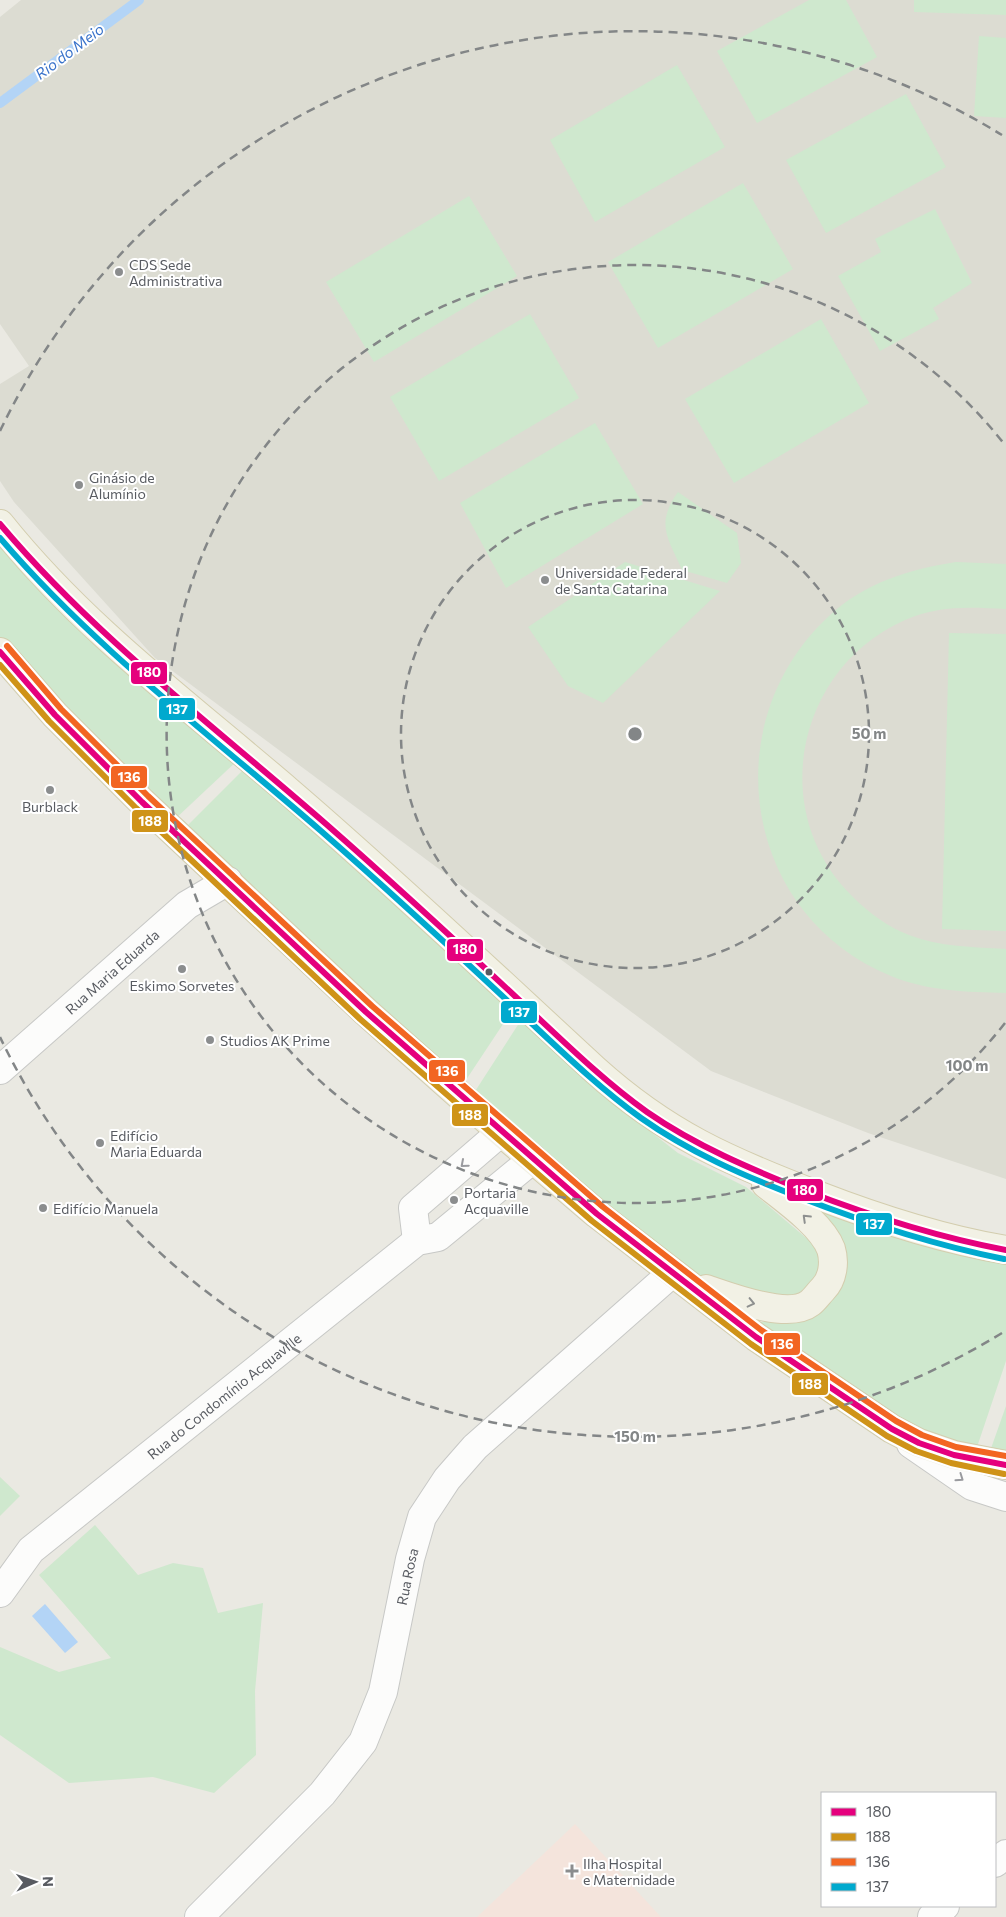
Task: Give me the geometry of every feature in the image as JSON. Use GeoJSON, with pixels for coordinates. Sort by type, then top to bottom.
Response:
{"type":"FeatureCollection","features":[{"type":"Feature","properties":{"kind":"main road"},"geometry":{"type":"LineString","coordinates":[[0,524],[59,593],[114,646],[290,792],[615,1088],[642,1110],[677,1133],[748,1169],[862,1212],[922,1232],[1006,1250]]}},
{"type":"Feature","properties":{"kind":"main road"},"geometry":{"type":"LineString","coordinates":[[0,652],[94,754],[366,1012],[533,1160],[680,1278],[756,1336],[892,1429],[918,1443],[954,1455],[1006,1465]]}},
{"type":"Feature","properties":{"kind":"main road"},"geometry":{"type":"LineString","coordinates":[[680,1278],[748,1303],[783,1310],[809,1304],[829,1283],[833,1265],[831,1249],[817,1229],[748,1169]]}},
{"type":"Feature","properties":{"kind":"street","name":"Rua Maria Eduarda"},"geometry":{"type":"LineString","coordinates":[[0,1070],[187,905],[228,881]]}},
{"type":"Feature","properties":{"kind":"street"},"geometry":{"type":"LineString","coordinates":[[417,1241],[413,1208],[501,1132]]}},
{"type":"Feature","properties":{"kind":"street","name":"Rua do Condomínio Acquaville"},"geometry":{"type":"LineString","coordinates":[[0,1593],[32,1550],[417,1241],[438,1237],[533,1160]]}},
{"type":"Feature","properties":{"kind":"street","name":"Rua Rosa"},"geometry":{"type":"LineString","coordinates":[[199,1917],[322,1794],[363,1742],[383,1692],[410,1559],[422,1517],[447,1479],[475,1447],[680,1278]]}},
{"type":"Feature","properties":{"kind":"street"},"geometry":{"type":"LineString","coordinates":[[892,1429],[972,1486],[1006,1497]]}},
{"type":"Feature","properties":{"kind":"street","name":"Rua do Condomínio Acquaville"},"geometry":{"type":"LineString","coordinates":[[0,1558],[32,1550]]}},
{"type":"Feature","properties":{"kind":"street"},"geometry":{"type":"LineString","coordinates":[[996,1862],[1006,1854]]}},
{"type":"Feature","properties":{"kind":"street"},"geometry":{"type":"LineString","coordinates":[[932,1917],[944,1907]]}},
{"type":"Feature","properties":{"kind":"shaded area","name":"Universidade Federal de Santa Catarina"},"geometry":{"type":"Polygon","coordinates":[[[21,0],[1006,0],[1006,1179],[868,1133],[711,1071],[155,658],[14,502],[0,481],[0,384],[29,366],[0,324],[0,17],[21,0]]]}},
{"type":"Feature","properties":{"kind":"shaded area","name":"Ilha Hospital e Maternidade"},"geometry":{"type":"Polygon","coordinates":[[[575,1824],[661,1917],[477,1917],[575,1824]]]}},
{"type":"Feature","properties":{"kind":"green space"},"geometry":{"type":"Polygon","coordinates":[[[809,0],[846,0],[877,57],[757,123],[717,51],[809,0]]]}},
{"type":"Feature","properties":{"kind":"green space"},"geometry":{"type":"Polygon","coordinates":[[[914,0],[1006,0],[1006,15],[914,12],[914,0]]]}},
{"type":"Feature","properties":{"kind":"green space"},"geometry":{"type":"Polygon","coordinates":[[[979,36],[1006,38],[1006,118],[974,116],[979,36]]]}},
{"type":"Feature","properties":{"kind":"green space"},"geometry":{"type":"Polygon","coordinates":[[[677,65],[725,147],[595,222],[550,140],[677,65]]]}},
{"type":"Feature","properties":{"kind":"green space"},"geometry":{"type":"Polygon","coordinates":[[[906,94],[946,167],[826,233],[786,160],[906,94]]]}},
{"type":"Feature","properties":{"kind":"green space"},"geometry":{"type":"Polygon","coordinates":[[[743,183],[793,269],[658,348],[608,262],[743,183]]]}},
{"type":"Feature","properties":{"kind":"green space"},"geometry":{"type":"Polygon","coordinates":[[[469,196],[517,276],[374,362],[326,282],[469,196]]]}},
{"type":"Feature","properties":{"kind":"green space"},"geometry":{"type":"Polygon","coordinates":[[[935,209],[972,283],[933,308],[939,319],[880,351],[838,276],[881,252],[875,239],[935,209]]]}},
{"type":"Feature","properties":{"kind":"green space"},"geometry":{"type":"Polygon","coordinates":[[[530,314],[579,398],[439,481],[390,397],[530,314]]]}},
{"type":"Feature","properties":{"kind":"green space"},"geometry":{"type":"Polygon","coordinates":[[[821,319],[869,403],[734,483],[685,399],[821,319]]]}},
{"type":"Feature","properties":{"kind":"green space"},"geometry":{"type":"Polygon","coordinates":[[[595,423],[643,504],[506,588],[460,503],[595,423]]]}},
{"type":"Feature","properties":{"kind":"green space"},"geometry":{"type":"Polygon","coordinates":[[[678,492],[737,533],[741,563],[727,583],[682,570],[669,540],[665,522],[671,503],[678,492]]]}},
{"type":"Feature","properties":{"kind":"green space"},"geometry":{"type":"Polygon","coordinates":[[[0,538],[239,759],[174,820],[0,641],[0,538]]]}},
{"type":"Feature","properties":{"kind":"green space"},"geometry":{"type":"Polygon","coordinates":[[[625,562],[720,591],[603,703],[568,686],[528,627],[625,562]]]}},
{"type":"Feature","properties":{"kind":"green space"},"geometry":{"type":"Polygon","coordinates":[[[956,562],[1006,564],[1006,609],[942,609],[905,620],[868,642],[839,672],[818,707],[805,745],[802,785],[809,825],[826,863],[853,897],[879,919],[909,935],[945,944],[1006,949],[1006,993],[947,990],[919,985],[891,976],[841,947],[802,909],[776,863],[761,813],[759,760],[769,708],[793,659],[829,616],[843,604],[872,586],[905,573],[956,562]]]}},
{"type":"Feature","properties":{"kind":"green space"},"geometry":{"type":"Polygon","coordinates":[[[949,633],[1006,634],[1006,931],[942,929],[949,633]]]}},
{"type":"Feature","properties":{"kind":"green space"},"geometry":{"type":"Polygon","coordinates":[[[246,767],[515,1006],[462,1086],[183,830],[246,767]]]}},
{"type":"Feature","properties":{"kind":"green space"},"geometry":{"type":"Polygon","coordinates":[[[525,1014],[629,1115],[678,1153],[746,1187],[818,1248],[820,1275],[806,1295],[784,1300],[740,1291],[686,1269],[472,1096],[525,1014]]]}},
{"type":"Feature","properties":{"kind":"green space"},"geometry":{"type":"Polygon","coordinates":[[[804,1204],[1006,1262],[1006,1361],[976,1450],[935,1437],[893,1417],[759,1322],[797,1320],[805,1317],[820,1306],[839,1286],[804,1204]]]}},
{"type":"Feature","properties":{"kind":"green space"},"geometry":{"type":"Polygon","coordinates":[[[1006,1406],[1006,1456],[989,1454],[1006,1406]]]}},
{"type":"Feature","properties":{"kind":"green space"},"geometry":{"type":"Polygon","coordinates":[[[0,1477],[20,1496],[0,1516],[0,1477]]]}},
{"type":"Feature","properties":{"kind":"green space"},"geometry":{"type":"Polygon","coordinates":[[[95,1525],[138,1575],[173,1563],[203,1568],[218,1613],[263,1603],[255,1691],[256,1755],[214,1793],[153,1777],[69,1783],[0,1735],[0,1647],[59,1672],[111,1658],[39,1575],[95,1525]]]}},
{"type":"Feature","properties":{"kind":"water"},"geometry":{"type":"Polygon","coordinates":[[[45,1604],[78,1642],[65,1653],[32,1616],[45,1604]]]}},
{"type":"Feature","properties":{"kind":"waterway","name":"Rio do Meio"},"geometry":{"type":"LineString","coordinates":[[0,103],[139,0]]}},
{"type":"Feature","properties":{"kind":"transit line","name":"180"},"geometry":{"type":"LineString","coordinates":[[0,524],[37,566],[116,643],[350,845],[581,1058],[647,1112],[704,1146],[806,1191],[904,1225],[1006,1250]]}},
{"type":"Feature","properties":{"kind":"transit line","name":"137"},"geometry":{"type":"LineString","coordinates":[[0,538],[37,579],[115,654],[321,831],[575,1064],[641,1118],[678,1142],[717,1162],[799,1197],[849,1216],[900,1232],[1004,1259]]}},
{"type":"Feature","properties":{"kind":"transit line","name":"136"},"geometry":{"type":"LineString","coordinates":[[7,646],[61,709],[148,796],[372,1006],[603,1207],[761,1330],[896,1421],[922,1435],[956,1447],[1006,1456]]}},
{"type":"Feature","properties":{"kind":"transit line","name":"180"},"geometry":{"type":"LineString","coordinates":[[0,652],[55,715],[142,802],[366,1012],[597,1214],[756,1337],[892,1429],[919,1443],[954,1455],[1006,1465]]}},
{"type":"Feature","properties":{"kind":"transit line","name":"188"},"geometry":{"type":"LineString","coordinates":[[0,665],[49,721],[136,808],[360,1019],[592,1221],[751,1344],[887,1436],[916,1451],[951,1463],[1004,1474]]}},
{"type":"Feature","properties":{"kind":"place","name":"CDS Sede Administrativa"},"geometry":{"type":"Point","coordinates":[119,272]}},
{"type":"Feature","properties":{"kind":"place","name":"Ginásio de Alumínio"},"geometry":{"type":"Point","coordinates":[79,485]}},
{"type":"Feature","properties":{"kind":"place","name":"Universidade Federal de Santa Catarina"},"geometry":{"type":"Point","coordinates":[545,580]}},
{"type":"Feature","properties":{"kind":"place","name":"Burblack"},"geometry":{"type":"Point","coordinates":[50,790]}},
{"type":"Feature","properties":{"kind":"place","name":"Eskimo Sorvetes"},"geometry":{"type":"Point","coordinates":[182,969]}},
{"type":"Feature","properties":{"kind":"place","name":"Studios AK Prime"},"geometry":{"type":"Point","coordinates":[210,1040]}},
{"type":"Feature","properties":{"kind":"place","name":"Edifício Maria Eduarda"},"geometry":{"type":"Point","coordinates":[100,1143]}},
{"type":"Feature","properties":{"kind":"place","name":"Portaria Acquaville"},"geometry":{"type":"Point","coordinates":[454,1200]}},
{"type":"Feature","properties":{"kind":"place","name":"Edifício Manuela"},"geometry":{"type":"Point","coordinates":[43,1208]}},
{"type":"Feature","properties":{"kind":"place","name":"Ilha Hospital e Maternidade"},"geometry":{"type":"Point","coordinates":[572,1871]}}]}
